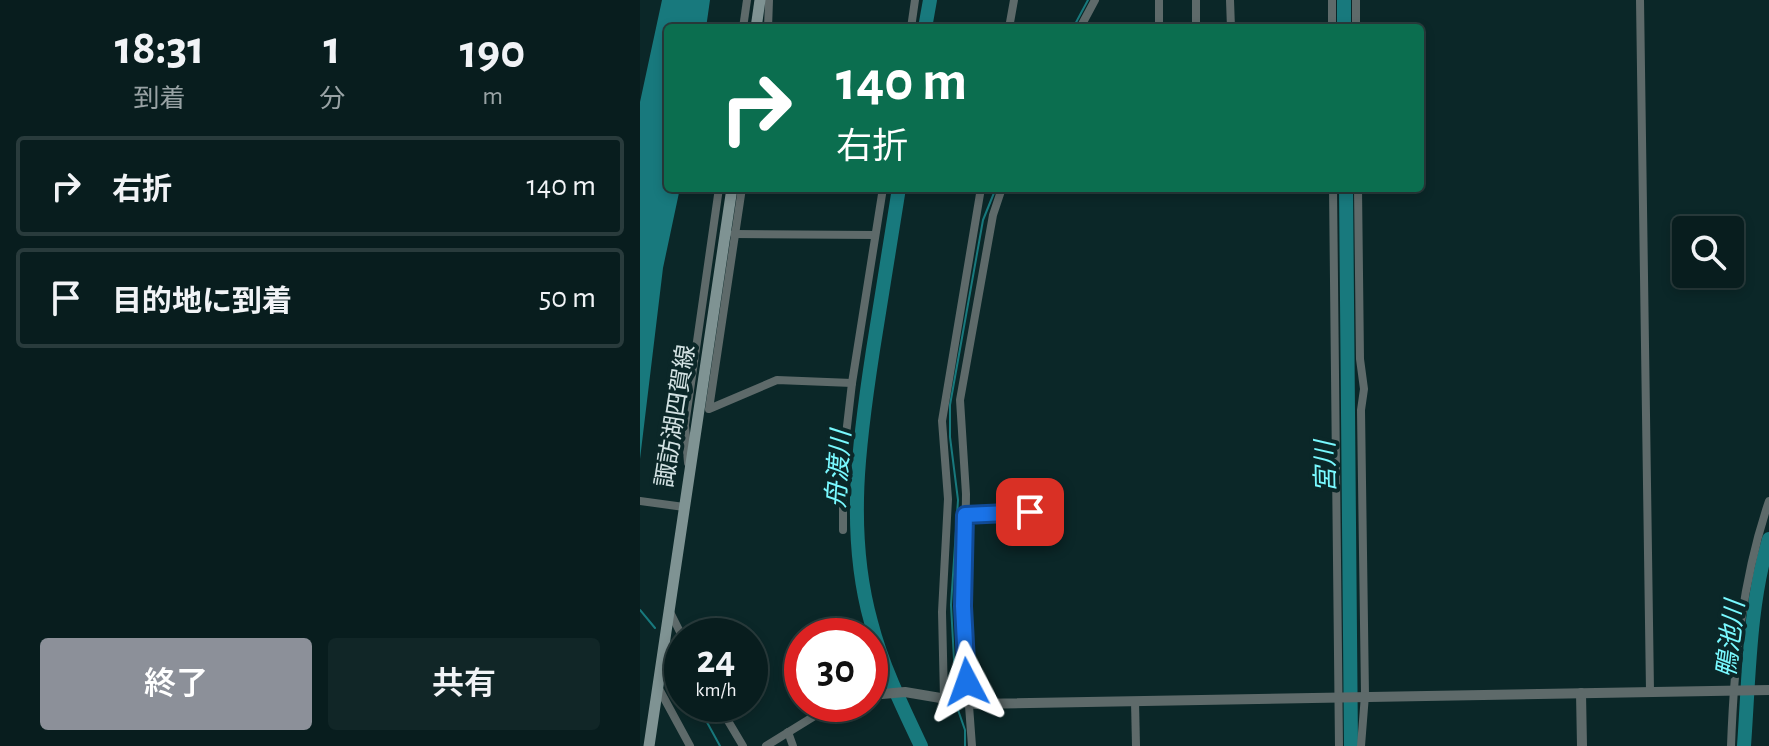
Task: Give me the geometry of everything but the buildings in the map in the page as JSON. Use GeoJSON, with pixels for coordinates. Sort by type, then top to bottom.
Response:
{"type":"FeatureCollection","features":[{"type":"Feature","properties":{"kind":"main road"},"geometry":{"type":"LineString","coordinates":[[757,24],[760,0]]}},
{"type":"Feature","properties":{"kind":"main road","name":"諏訪湖四賀線"},"geometry":{"type":"LineString","coordinates":[[649,746],[681,507],[731,192]]}},
{"type":"Feature","properties":{"kind":"street"},"geometry":{"type":"LineString","coordinates":[[744,24],[747,0]]}},
{"type":"Feature","properties":{"kind":"street"},"geometry":{"type":"LineString","coordinates":[[767,24],[769,0]]}},
{"type":"Feature","properties":{"kind":"street"},"geometry":{"type":"LineString","coordinates":[[912,24],[915,0]]}},
{"type":"Feature","properties":{"kind":"street"},"geometry":{"type":"LineString","coordinates":[[1010,24],[1014,0]]}},
{"type":"Feature","properties":{"kind":"street"},"geometry":{"type":"LineString","coordinates":[[1082,24],[1095,0]]}},
{"type":"Feature","properties":{"kind":"street"},"geometry":{"type":"LineString","coordinates":[[1159,0],[1159,24]]}},
{"type":"Feature","properties":{"kind":"street"},"geometry":{"type":"LineString","coordinates":[[1196,0],[1196,24]]}},
{"type":"Feature","properties":{"kind":"street"},"geometry":{"type":"LineString","coordinates":[[1230,0],[1231,24]]}},
{"type":"Feature","properties":{"kind":"street"},"geometry":{"type":"LineString","coordinates":[[1332,0],[1332,24]]}},
{"type":"Feature","properties":{"kind":"street"},"geometry":{"type":"LineString","coordinates":[[1356,0],[1356,24]]}},
{"type":"Feature","properties":{"kind":"street"},"geometry":{"type":"LineString","coordinates":[[1640,0],[1650,691]]}},
{"type":"Feature","properties":{"kind":"street"},"geometry":{"type":"LineString","coordinates":[[689,468],[685,425],[718,192]]}},
{"type":"Feature","properties":{"kind":"street"},"geometry":{"type":"LineString","coordinates":[[741,192],[709,409],[777,380],[852,383]]}},
{"type":"Feature","properties":{"kind":"street"},"geometry":{"type":"LineString","coordinates":[[843,530],[843,461],[852,383],[882,192]]}},
{"type":"Feature","properties":{"kind":"street"},"geometry":{"type":"LineString","coordinates":[[944,698],[942,612],[948,499],[942,421],[980,192]]}},
{"type":"Feature","properties":{"kind":"street"},"geometry":{"type":"LineString","coordinates":[[972,746],[963,606],[963,378],[993,215],[1001,192]]}},
{"type":"Feature","properties":{"kind":"street"},"geometry":{"type":"LineString","coordinates":[[1333,192],[1339,746]]}},
{"type":"Feature","properties":{"kind":"street"},"geometry":{"type":"LineString","coordinates":[[1358,192],[1360,359],[1364,389],[1361,410],[1361,746]]}},
{"type":"Feature","properties":{"kind":"street"},"geometry":{"type":"LineString","coordinates":[[734,234],[875,235]]}},
{"type":"Feature","properties":{"kind":"street"},"geometry":{"type":"LineString","coordinates":[[640,501],[681,507]]}},
{"type":"Feature","properties":{"kind":"street"},"geometry":{"type":"LineString","coordinates":[[1731,746],[1747,579],[1769,501]]}},
{"type":"Feature","properties":{"kind":"street"},"geometry":{"type":"LineString","coordinates":[[965,515],[1030,512]]}},
{"type":"Feature","properties":{"kind":"street"},"geometry":{"type":"LineString","coordinates":[[669,610],[673,618]]}},
{"type":"Feature","properties":{"kind":"street"},"geometry":{"type":"LineString","coordinates":[[657,686],[690,746]]}},
{"type":"Feature","properties":{"kind":"street"},"geometry":{"type":"LineString","coordinates":[[888,693],[905,692],[968,703],[1764,690]]}},
{"type":"Feature","properties":{"kind":"street"},"geometry":{"type":"LineString","coordinates":[[1581,693],[1582,746]]}},
{"type":"Feature","properties":{"kind":"street"},"geometry":{"type":"LineString","coordinates":[[1135,701],[1136,746]]}},
{"type":"Feature","properties":{"kind":"street"},"geometry":{"type":"LineString","coordinates":[[729,722],[743,746]]}},
{"type":"Feature","properties":{"kind":"street"},"geometry":{"type":"LineString","coordinates":[[766,746],[803,722]]}},
{"type":"Feature","properties":{"kind":"street"},"geometry":{"type":"LineString","coordinates":[[788,732],[793,746]]}},
{"type":"Feature","properties":{"kind":"water"},"geometry":{"type":"Polygon","coordinates":[[[662,0],[710,0],[707,24],[664,24],[664,192],[679,192],[663,268],[640,459],[640,102],[662,0]]]}},
{"type":"Feature","properties":{"kind":"waterway","name":"舟渡川"},"geometry":{"type":"LineString","coordinates":[[926,24],[930,0]]}},
{"type":"Feature","properties":{"kind":"waterway"},"geometry":{"type":"LineString","coordinates":[[1075,24],[1088,0]]}},
{"type":"Feature","properties":{"kind":"waterway","name":"宮川"},"geometry":{"type":"LineString","coordinates":[[1344,0],[1344,24]]}},
{"type":"Feature","properties":{"kind":"waterway","name":"舟渡川"},"geometry":{"type":"LineString","coordinates":[[898,192],[863,418],[857,520],[863,588],[876,638],[921,746]]}},
{"type":"Feature","properties":{"kind":"waterway"},"geometry":{"type":"LineString","coordinates":[[956,696],[951,605],[958,500],[950,437],[950,405],[983,220],[994,192]]}},
{"type":"Feature","properties":{"kind":"waterway","name":"宮川"},"geometry":{"type":"LineString","coordinates":[[1346,192],[1351,746]]}},
{"type":"Feature","properties":{"kind":"waterway","name":"鴨池川"},"geometry":{"type":"LineString","coordinates":[[1744,746],[1757,589],[1769,539]]}},
{"type":"Feature","properties":{"kind":"waterway"},"geometry":{"type":"LineString","coordinates":[[640,610],[655,628]]}},
{"type":"Feature","properties":{"kind":"waterway"},"geometry":{"type":"LineString","coordinates":[[957,707],[965,730],[965,746]]}},
{"type":"Feature","properties":{"kind":"waterway"},"geometry":{"type":"LineString","coordinates":[[707,722],[720,746]]}},
{"type":"Feature","properties":{"kind":"route"},"geometry":{"type":"LineString","coordinates":[[967,682],[963,606],[965,515],[1030,512]]}}]}
